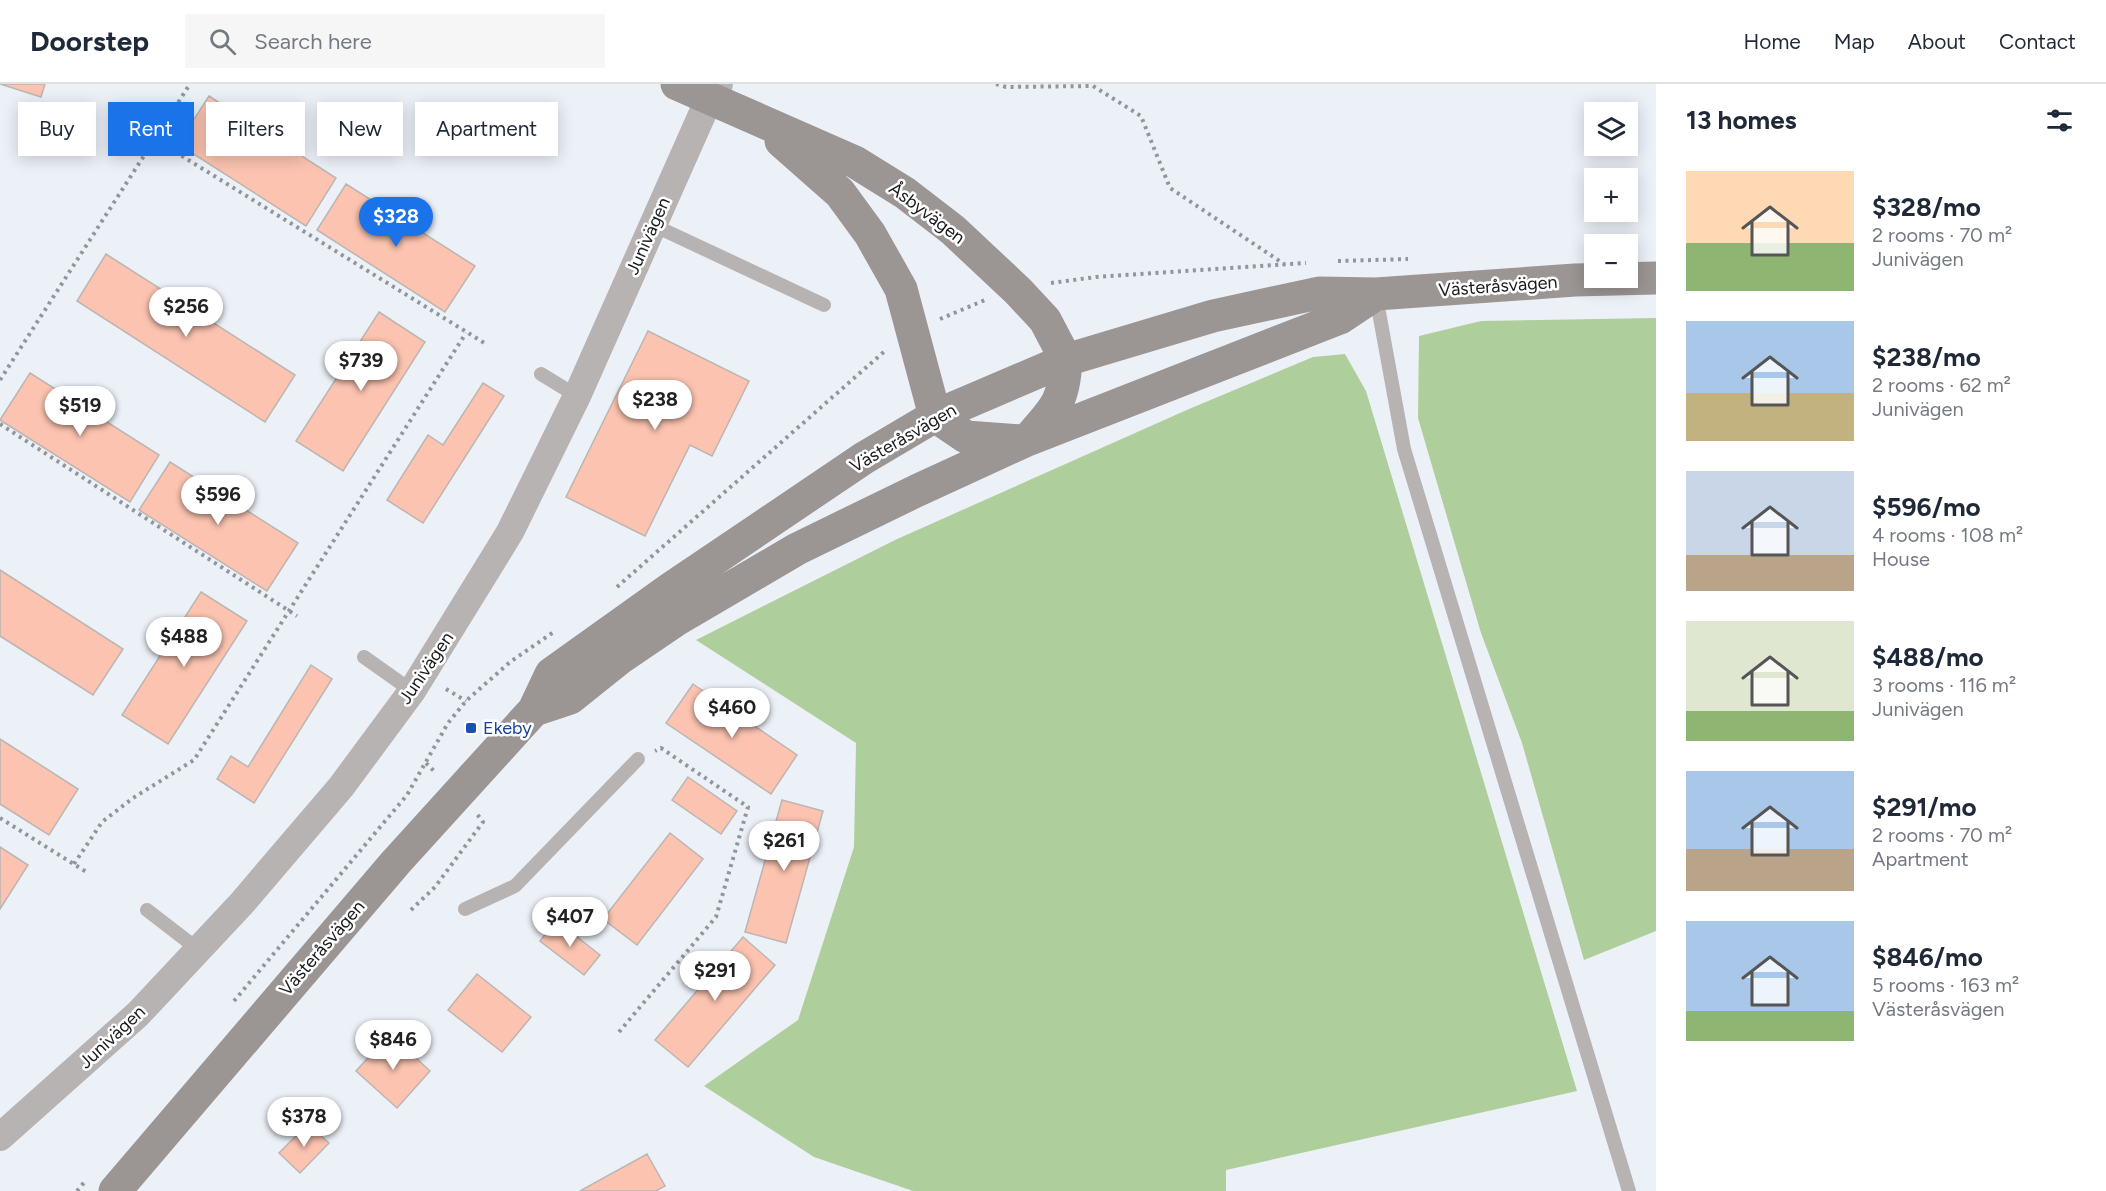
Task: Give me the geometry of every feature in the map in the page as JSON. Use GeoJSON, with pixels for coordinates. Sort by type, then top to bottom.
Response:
{"type":"FeatureCollection","features":[{"type":"Feature","properties":{"kind":"street","name":"Åsbyvägen"},"geometry":{"type":"LineString","coordinates":[[677,84],[714,92],[802,157],[840,193],[870,234],[901,289],[935,416]]}},
{"type":"Feature","properties":{"kind":"street","name":"Junivägen"},"geometry":{"type":"LineString","coordinates":[[0,1137],[138,1014],[199,950],[341,788],[412,691],[510,532],[577,396],[714,92]]}},
{"type":"Feature","properties":{"kind":"street","name":"Åsbyvägen"},"geometry":{"type":"LineString","coordinates":[[748,117],[855,162],[915,200],[992,265],[1045,320],[1066,360]]}},
{"type":"Feature","properties":{"kind":"street","name":"Västeråsvägen"},"geometry":{"type":"LineString","coordinates":[[115,1191],[396,862],[534,710],[551,674],[763,525],[935,416],[1066,360],[1181,324],[1319,293],[1376,294],[1656,278]]}},
{"type":"Feature","properties":{"kind":"street","name":"Västeråsvägen"},"geometry":{"type":"LineString","coordinates":[[534,710],[570,698],[620,658],[676,620],[797,549],[1025,441],[1341,318],[1376,294]]}},
{"type":"Feature","properties":{"kind":"street"},"geometry":{"type":"LineString","coordinates":[[935,416],[966,437],[1025,441],[1055,409],[1064,389],[1066,360]]}},
{"type":"Feature","properties":{"kind":"lane"},"geometry":{"type":"LineString","coordinates":[[653,225],[824,305]]}},
{"type":"Feature","properties":{"kind":"lane"},"geometry":{"type":"LineString","coordinates":[[1376,294],[1404,449],[1629,1191]]}},
{"type":"Feature","properties":{"kind":"lane"},"geometry":{"type":"LineString","coordinates":[[541,374],[577,396]]}},
{"type":"Feature","properties":{"kind":"lane"},"geometry":{"type":"LineString","coordinates":[[364,657],[412,691]]}},
{"type":"Feature","properties":{"kind":"lane"},"geometry":{"type":"LineString","coordinates":[[465,909],[515,886],[638,759]]}},
{"type":"Feature","properties":{"kind":"lane"},"geometry":{"type":"LineString","coordinates":[[147,910],[199,950]]}},
{"type":"Feature","properties":{"kind":"path"},"geometry":{"type":"LineString","coordinates":[[179,102],[190,84]]}},
{"type":"Feature","properties":{"kind":"path"},"geometry":{"type":"LineString","coordinates":[[996,84],[1006,87],[1092,85],[1141,116],[1170,188],[1285,264]]}},
{"type":"Feature","properties":{"kind":"path"},"geometry":{"type":"LineString","coordinates":[[0,380],[146,156]]}},
{"type":"Feature","properties":{"kind":"path"},"geometry":{"type":"LineString","coordinates":[[182,156],[486,344]]}},
{"type":"Feature","properties":{"kind":"path"},"geometry":{"type":"LineString","coordinates":[[74,864],[102,822],[133,798],[194,760],[466,333]]}},
{"type":"Feature","properties":{"kind":"path"},"geometry":{"type":"LineString","coordinates":[[0,424],[297,616]]}},
{"type":"Feature","properties":{"kind":"path"},"geometry":{"type":"LineString","coordinates":[[619,1032],[716,917],[748,807],[661,748],[638,759]]}},
{"type":"Feature","properties":{"kind":"path"},"geometry":{"type":"LineString","coordinates":[[0,818],[88,873]]}},
{"type":"Feature","properties":{"kind":"green space"},"geometry":{"type":"Polygon","coordinates":[[[1656,318],[1656,931],[1584,960],[1522,743],[1481,633],[1418,418],[1419,336],[1481,321],[1656,318]]]}},
{"type":"Feature","properties":{"kind":"green space"},"geometry":{"type":"Polygon","coordinates":[[[1345,354],[1366,391],[1577,1091],[1226,1170],[1226,1191],[913,1191],[814,1157],[704,1086],[798,1020],[854,847],[856,743],[696,640],[895,540],[1189,409],[1313,357],[1345,354]]]}},
{"type":"Feature","properties":{"kind":"building"},"geometry":{"type":"Polygon","coordinates":[[[0,84],[45,84],[41,97],[0,84]]]}},
{"type":"Feature","properties":{"kind":"building"},"geometry":{"type":"Polygon","coordinates":[[[209,96],[218,102],[206,102],[206,156],[302,156],[336,178],[306,226],[194,154],[194,119],[209,96]]]}},
{"type":"Feature","properties":{"kind":"building"},"geometry":{"type":"Polygon","coordinates":[[[346,184],[475,266],[445,312],[317,230],[346,184]]]}},
{"type":"Feature","properties":{"kind":"building"},"geometry":{"type":"Polygon","coordinates":[[[106,254],[295,375],[265,422],[77,301],[106,254]]]}},
{"type":"Feature","properties":{"kind":"building"},"geometry":{"type":"Polygon","coordinates":[[[379,312],[425,342],[343,471],[296,441],[379,312]]]}},
{"type":"Feature","properties":{"kind":"building"},"geometry":{"type":"Polygon","coordinates":[[[648,331],[749,381],[712,456],[690,445],[645,536],[566,497],[648,331]]]}},
{"type":"Feature","properties":{"kind":"building"},"geometry":{"type":"Polygon","coordinates":[[[30,373],[159,455],[130,502],[0,420],[30,373]]]}},
{"type":"Feature","properties":{"kind":"building"},"geometry":{"type":"Polygon","coordinates":[[[483,383],[504,396],[423,523],[387,500],[428,435],[443,445],[483,383]]]}},
{"type":"Feature","properties":{"kind":"building"},"geometry":{"type":"Polygon","coordinates":[[[170,462],[298,543],[267,591],[139,510],[170,462]]]}},
{"type":"Feature","properties":{"kind":"building"},"geometry":{"type":"Polygon","coordinates":[[[0,570],[123,649],[93,695],[0,636],[0,570]]]}},
{"type":"Feature","properties":{"kind":"building"},"geometry":{"type":"Polygon","coordinates":[[[201,592],[247,621],[168,744],[122,715],[201,592]]]}},
{"type":"Feature","properties":{"kind":"building"},"geometry":{"type":"Polygon","coordinates":[[[311,665],[332,679],[254,803],[217,779],[231,756],[248,767],[311,665]]]}},
{"type":"Feature","properties":{"kind":"building"},"geometry":{"type":"Polygon","coordinates":[[[693,684],[797,755],[771,794],[666,723],[693,684]]]}},
{"type":"Feature","properties":{"kind":"building"},"geometry":{"type":"Polygon","coordinates":[[[0,739],[78,789],[49,835],[0,804],[0,739]]]}},
{"type":"Feature","properties":{"kind":"building"},"geometry":{"type":"Polygon","coordinates":[[[688,777],[737,811],[721,834],[672,800],[688,777]]]}},
{"type":"Feature","properties":{"kind":"building"},"geometry":{"type":"Polygon","coordinates":[[[782,800],[823,811],[786,943],[745,932],[782,800]]]}},
{"type":"Feature","properties":{"kind":"building"},"geometry":{"type":"Polygon","coordinates":[[[670,833],[703,859],[637,945],[603,919],[670,833]]]}},
{"type":"Feature","properties":{"kind":"building"},"geometry":{"type":"Polygon","coordinates":[[[0,847],[28,865],[0,909],[0,847]]]}},
{"type":"Feature","properties":{"kind":"building"},"geometry":{"type":"Polygon","coordinates":[[[556,920],[600,955],[584,975],[540,941],[556,920]]]}},
{"type":"Feature","properties":{"kind":"building"},"geometry":{"type":"Polygon","coordinates":[[[743,937],[775,965],[688,1067],[655,1040],[743,937]]]}},
{"type":"Feature","properties":{"kind":"building"},"geometry":{"type":"Polygon","coordinates":[[[477,974],[531,1017],[502,1052],[448,1010],[477,974]]]}},
{"type":"Feature","properties":{"kind":"building"},"geometry":{"type":"Polygon","coordinates":[[[390,1034],[430,1071],[397,1108],[356,1071],[390,1034]]]}},
{"type":"Feature","properties":{"kind":"building"},"geometry":{"type":"Polygon","coordinates":[[[308,1124],[329,1143],[300,1173],[279,1153],[308,1124]]]}},
{"type":"Feature","properties":{"kind":"building"},"geometry":{"type":"Polygon","coordinates":[[[647,1154],[665,1186],[656,1191],[580,1191],[647,1154]]]}},
{"type":"Feature","properties":{"kind":"place","name":"Ekeby"},"geometry":{"type":"Point","coordinates":[471,728]}}]}
